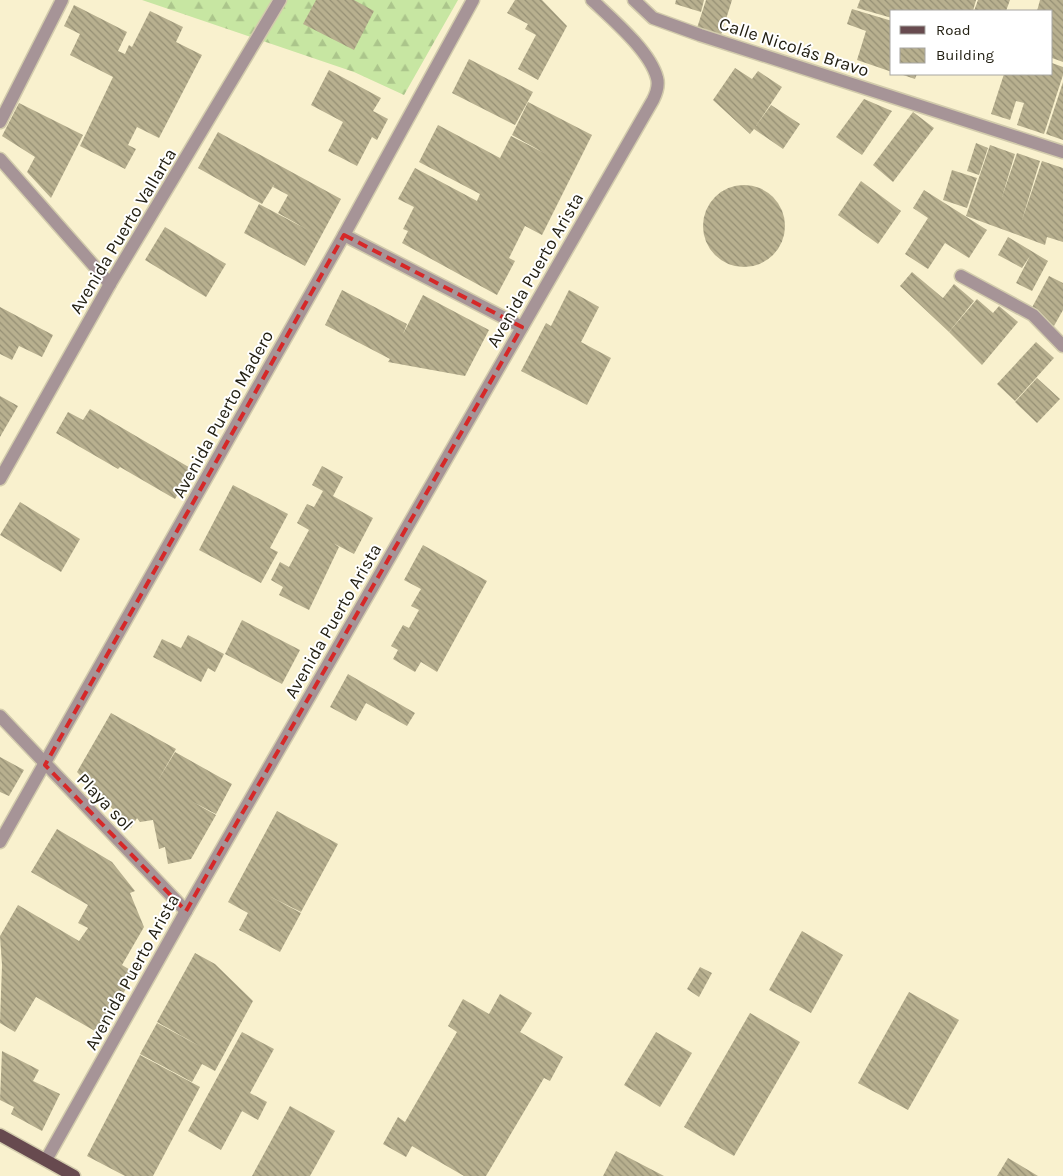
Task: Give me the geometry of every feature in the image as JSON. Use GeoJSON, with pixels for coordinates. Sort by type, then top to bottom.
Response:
{"type":"FeatureCollection","features":[{"type":"Feature","properties":{"kind":"main road"},"geometry":{"type":"LineString","coordinates":[[0,1134],[74,1176]]}},
{"type":"Feature","properties":{"kind":"street"},"geometry":{"type":"LineString","coordinates":[[0,122],[62,0]]}},
{"type":"Feature","properties":{"kind":"street","name":"Avenida Puerto Madero"},"geometry":{"type":"LineString","coordinates":[[0,842],[344,235],[473,0]]}},
{"type":"Feature","properties":{"kind":"street","name":"Avenida Puerto Arista"},"geometry":{"type":"LineString","coordinates":[[46,1160],[186,911],[653,100],[656,92],[657,78],[638,44],[592,0]]}},
{"type":"Feature","properties":{"kind":"street","name":"Calle Nicolás Bravo"},"geometry":{"type":"LineString","coordinates":[[634,0],[654,18],[700,35],[1063,152]]}},
{"type":"Feature","properties":{"kind":"street","name":"Avenida Puerto Vallarta"},"geometry":{"type":"LineString","coordinates":[[0,480],[110,284],[278,1]]}},
{"type":"Feature","properties":{"kind":"street"},"geometry":{"type":"LineString","coordinates":[[0,159],[110,284]]}},
{"type":"Feature","properties":{"kind":"street"},"geometry":{"type":"LineString","coordinates":[[344,235],[522,327]]}},
{"type":"Feature","properties":{"kind":"street"},"geometry":{"type":"LineString","coordinates":[[962,276],[1033,315],[1063,346]]}},
{"type":"Feature","properties":{"kind":"street","name":"Playa sol"},"geometry":{"type":"LineString","coordinates":[[0,716],[186,911]]}},
{"type":"Feature","properties":{"kind":"highlighted area"},"geometry":{"type":"Polygon","coordinates":[[[344,235],[522,327],[186,911],[45,765],[344,235]]]}},
{"type":"Feature","properties":{"kind":"green space"},"geometry":{"type":"Polygon","coordinates":[[[142,0],[458,0],[404,95],[354,72],[142,0]]]}},
{"type":"Feature","properties":{"kind":"building"},"geometry":{"type":"Polygon","coordinates":[[[316,0],[354,0],[374,11],[354,50],[303,24],[316,0]]]}},
{"type":"Feature","properties":{"kind":"building"},"geometry":{"type":"Polygon","coordinates":[[[515,0],[542,0],[567,26],[538,80],[518,69],[536,35],[525,29],[528,24],[507,13],[515,0]]]}},
{"type":"Feature","properties":{"kind":"building"},"geometry":{"type":"Polygon","coordinates":[[[676,0],[704,0],[701,12],[675,4],[676,0]]]}},
{"type":"Feature","properties":{"kind":"building"},"geometry":{"type":"Polygon","coordinates":[[[706,0],[732,0],[721,35],[697,28],[706,0]]]}},
{"type":"Feature","properties":{"kind":"building"},"geometry":{"type":"Polygon","coordinates":[[[860,0],[976,0],[973,10],[890,10],[890,17],[857,8],[860,0]]]}},
{"type":"Feature","properties":{"kind":"building"},"geometry":{"type":"Polygon","coordinates":[[[978,0],[1010,0],[1006,10],[974,10],[978,0]]]}},
{"type":"Feature","properties":{"kind":"building"},"geometry":{"type":"Polygon","coordinates":[[[1040,0],[1063,0],[1063,62],[1053,58],[1053,10],[1037,10],[1040,0]]]}},
{"type":"Feature","properties":{"kind":"building"},"geometry":{"type":"Polygon","coordinates":[[[74,5],[127,32],[118,51],[125,54],[129,45],[132,47],[150,11],[183,27],[176,42],[202,55],[159,138],[137,127],[128,145],[136,149],[125,169],[80,146],[113,77],[70,55],[80,34],[64,26],[74,5]]]}},
{"type":"Feature","properties":{"kind":"building"},"geometry":{"type":"Polygon","coordinates":[[[852,9],[890,20],[890,71],[857,60],[866,31],[847,24],[852,9]]]}},
{"type":"Feature","properties":{"kind":"building"},"geometry":{"type":"Polygon","coordinates":[[[469,59],[533,92],[515,125],[452,93],[469,59]]]}},
{"type":"Feature","properties":{"kind":"building"},"geometry":{"type":"Polygon","coordinates":[[[1053,63],[1063,67],[1063,75],[1044,134],[1017,125],[1024,103],[1016,101],[1010,120],[991,114],[1004,75],[1053,75],[1053,63]]]}},
{"type":"Feature","properties":{"kind":"building"},"geometry":{"type":"Polygon","coordinates":[[[735,68],[752,79],[758,71],[782,87],[756,126],[771,105],[800,124],[783,149],[754,129],[750,134],[713,100],[735,68]]]}},
{"type":"Feature","properties":{"kind":"building"},"geometry":{"type":"Polygon","coordinates":[[[329,70],[381,98],[373,111],[388,119],[377,140],[372,137],[357,166],[328,151],[343,122],[311,105],[329,70]]]}},
{"type":"Feature","properties":{"kind":"building"},"geometry":{"type":"Polygon","coordinates":[[[903,75],[917,75],[915,79],[903,75]]]}},
{"type":"Feature","properties":{"kind":"building"},"geometry":{"type":"Polygon","coordinates":[[[1063,82],[1063,140],[1046,134],[1063,82]]]}},
{"type":"Feature","properties":{"kind":"building"},"geometry":{"type":"Polygon","coordinates":[[[864,99],[892,111],[862,155],[836,137],[864,99]]]}},
{"type":"Feature","properties":{"kind":"building"},"geometry":{"type":"Polygon","coordinates":[[[528,102],[592,135],[542,235],[525,226],[509,258],[515,261],[497,295],[402,243],[408,231],[403,229],[414,207],[398,199],[415,168],[477,201],[480,194],[419,162],[438,125],[500,158],[511,136],[546,154],[512,135],[528,102]]]}},
{"type":"Feature","properties":{"kind":"building"},"geometry":{"type":"Polygon","coordinates":[[[19,103],[83,135],[51,198],[27,172],[35,157],[2,136],[19,103]]]}},
{"type":"Feature","properties":{"kind":"building"},"geometry":{"type":"Polygon","coordinates":[[[913,112],[934,128],[893,182],[873,165],[913,112]]]}},
{"type":"Feature","properties":{"kind":"building"},"geometry":{"type":"Polygon","coordinates":[[[218,132],[341,199],[305,266],[244,233],[259,204],[308,230],[278,213],[288,195],[273,187],[275,183],[262,204],[198,168],[218,132]]]}},
{"type":"Feature","properties":{"kind":"building"},"geometry":{"type":"Polygon","coordinates":[[[976,143],[988,148],[979,175],[967,171],[976,143]]]}},
{"type":"Feature","properties":{"kind":"building"},"geometry":{"type":"Polygon","coordinates":[[[990,145],[1015,154],[1002,197],[1017,153],[1040,161],[1022,220],[1042,161],[1063,168],[1063,242],[1047,237],[1045,245],[966,216],[990,145]]]}},
{"type":"Feature","properties":{"kind":"building"},"geometry":{"type":"Polygon","coordinates":[[[952,170],[977,178],[967,208],[943,200],[952,170]]]}},
{"type":"Feature","properties":{"kind":"building"},"geometry":{"type":"Polygon","coordinates":[[[861,181],[901,211],[878,244],[838,215],[861,181]]]}},
{"type":"Feature","properties":{"kind":"building"},"geometry":{"type":"Polygon","coordinates":[[[736,185],[752,185],[767,192],[778,203],[785,218],[782,242],[773,255],[752,267],[736,267],[721,260],[710,249],[703,234],[703,218],[710,203],[721,192],[736,185]]]}},
{"type":"Feature","properties":{"kind":"building"},"geometry":{"type":"Polygon","coordinates":[[[924,190],[987,230],[969,258],[945,243],[928,269],[905,254],[928,218],[913,208],[924,190]]]}},
{"type":"Feature","properties":{"kind":"building"},"geometry":{"type":"Polygon","coordinates":[[[165,227],[226,264],[206,297],[145,260],[165,227]]]}},
{"type":"Feature","properties":{"kind":"building"},"geometry":{"type":"Polygon","coordinates":[[[1008,237],[1048,261],[1032,291],[1016,283],[1030,256],[1022,268],[998,255],[1008,237]]]}},
{"type":"Feature","properties":{"kind":"building"},"geometry":{"type":"Polygon","coordinates":[[[912,272],[943,298],[954,284],[974,301],[949,332],[900,286],[912,272]]]}},
{"type":"Feature","properties":{"kind":"building"},"geometry":{"type":"Polygon","coordinates":[[[1049,276],[1063,283],[1063,310],[1054,326],[1029,313],[1049,276]]]}},
{"type":"Feature","properties":{"kind":"building"},"geometry":{"type":"Polygon","coordinates":[[[342,290],[407,324],[403,334],[423,295],[489,330],[465,376],[388,362],[390,359],[325,325],[342,290]]]}},
{"type":"Feature","properties":{"kind":"building"},"geometry":{"type":"Polygon","coordinates":[[[569,290],[599,307],[581,342],[611,358],[587,405],[521,371],[546,323],[551,326],[569,290]]]}},
{"type":"Feature","properties":{"kind":"building"},"geometry":{"type":"Polygon","coordinates":[[[977,299],[993,313],[999,306],[1018,322],[982,365],[949,332],[977,299]]]}},
{"type":"Feature","properties":{"kind":"building"},"geometry":{"type":"Polygon","coordinates":[[[0,307],[53,335],[42,357],[19,346],[12,360],[0,354],[0,307]]]}},
{"type":"Feature","properties":{"kind":"building"},"geometry":{"type":"Polygon","coordinates":[[[1036,342],[1054,358],[1015,401],[997,384],[1036,342]]]}},
{"type":"Feature","properties":{"kind":"building"},"geometry":{"type":"Polygon","coordinates":[[[1037,378],[1060,399],[1037,423],[1015,402],[1037,378]]]}},
{"type":"Feature","properties":{"kind":"building"},"geometry":{"type":"Polygon","coordinates":[[[0,396],[18,406],[0,437],[0,396]]]}},
{"type":"Feature","properties":{"kind":"building"},"geometry":{"type":"Polygon","coordinates":[[[90,409],[192,469],[175,499],[56,433],[68,412],[83,420],[90,409]]]}},
{"type":"Feature","properties":{"kind":"building"},"geometry":{"type":"Polygon","coordinates":[[[322,466],[343,477],[333,496],[373,518],[354,554],[333,543],[339,547],[309,610],[279,595],[283,587],[271,580],[280,562],[289,567],[309,530],[297,523],[307,504],[314,507],[323,491],[312,485],[322,466]]]}},
{"type":"Feature","properties":{"kind":"building"},"geometry":{"type":"Polygon","coordinates":[[[233,485],[288,514],[270,548],[278,552],[261,583],[199,550],[233,485]]]}},
{"type":"Feature","properties":{"kind":"building"},"geometry":{"type":"Polygon","coordinates":[[[20,502],[80,539],[61,572],[0,535],[20,502]]]}},
{"type":"Feature","properties":{"kind":"building"},"geometry":{"type":"Polygon","coordinates":[[[423,545],[487,581],[437,672],[421,662],[415,672],[393,659],[398,650],[391,646],[403,625],[409,628],[419,610],[411,606],[421,589],[404,580],[423,545]]]}},
{"type":"Feature","properties":{"kind":"building"},"geometry":{"type":"Polygon","coordinates":[[[242,620],[300,650],[282,684],[225,654],[242,620]]]}},
{"type":"Feature","properties":{"kind":"building"},"geometry":{"type":"Polygon","coordinates":[[[188,635],[224,654],[215,672],[208,668],[201,682],[153,657],[162,639],[181,648],[188,635]]]}},
{"type":"Feature","properties":{"kind":"building"},"geometry":{"type":"Polygon","coordinates":[[[348,674],[415,713],[407,726],[366,703],[356,721],[330,707],[348,674]]]}},
{"type":"Feature","properties":{"kind":"building"},"geometry":{"type":"Polygon","coordinates":[[[111,713],[176,749],[157,782],[175,752],[232,784],[216,814],[191,801],[216,815],[191,859],[168,864],[165,847],[159,849],[153,820],[140,822],[137,818],[131,828],[77,772],[111,713]]]}},
{"type":"Feature","properties":{"kind":"building"},"geometry":{"type":"Polygon","coordinates":[[[0,757],[24,770],[9,796],[0,792],[0,757]]]}},
{"type":"Feature","properties":{"kind":"building"},"geometry":{"type":"Polygon","coordinates":[[[277,811],[338,844],[301,912],[269,896],[301,913],[280,952],[239,930],[248,913],[228,902],[277,811]]]}},
{"type":"Feature","properties":{"kind":"building"},"geometry":{"type":"Polygon","coordinates":[[[57,829],[112,862],[135,891],[130,893],[144,927],[122,965],[135,973],[100,1034],[36,997],[15,1032],[0,1023],[2,965],[0,936],[18,905],[79,941],[88,928],[78,923],[88,905],[31,872],[57,829]]]}},
{"type":"Feature","properties":{"kind":"building"},"geometry":{"type":"Polygon","coordinates":[[[802,931],[843,955],[811,1013],[769,990],[802,931]]]}},
{"type":"Feature","properties":{"kind":"building"},"geometry":{"type":"Polygon","coordinates":[[[195,953],[215,964],[253,1001],[215,1071],[202,1064],[192,1082],[140,1054],[157,1023],[203,1048],[157,1022],[195,953]]]}},
{"type":"Feature","properties":{"kind":"building"},"geometry":{"type":"Polygon","coordinates":[[[700,967],[712,973],[699,997],[687,989],[700,967]]]}},
{"type":"Feature","properties":{"kind":"building"},"geometry":{"type":"Polygon","coordinates":[[[909,992],[959,1020],[908,1110],[858,1083],[909,992]]]}},
{"type":"Feature","properties":{"kind":"building"},"geometry":{"type":"Polygon","coordinates":[[[500,994],[532,1013],[520,1032],[563,1057],[550,1081],[544,1078],[486,1176],[464,1176],[412,1146],[406,1157],[383,1144],[398,1117],[405,1122],[457,1032],[448,1026],[463,999],[489,1014],[500,994]]]}},
{"type":"Feature","properties":{"kind":"building"},"geometry":{"type":"Polygon","coordinates":[[[750,1013],[800,1042],[734,1156],[684,1127],[750,1013]]]}},
{"type":"Feature","properties":{"kind":"building"},"geometry":{"type":"Polygon","coordinates":[[[242,1032],[274,1049],[250,1093],[267,1102],[258,1120],[242,1111],[221,1150],[188,1131],[242,1032]]]}},
{"type":"Feature","properties":{"kind":"building"},"geometry":{"type":"Polygon","coordinates":[[[656,1032],[692,1053],[660,1107],[624,1085],[656,1032]]]}},
{"type":"Feature","properties":{"kind":"building"},"geometry":{"type":"Polygon","coordinates":[[[2,1051],[39,1070],[33,1081],[60,1094],[42,1131],[11,1114],[14,1107],[0,1100],[2,1051]]]}},
{"type":"Feature","properties":{"kind":"building"},"geometry":{"type":"Polygon","coordinates":[[[140,1055],[200,1087],[153,1176],[125,1176],[87,1156],[140,1055]]]}},
{"type":"Feature","properties":{"kind":"building"},"geometry":{"type":"Polygon","coordinates":[[[290,1106],[335,1131],[310,1176],[252,1176],[290,1106]]]}},
{"type":"Feature","properties":{"kind":"building"},"geometry":{"type":"Polygon","coordinates":[[[616,1151],[664,1176],[603,1176],[616,1151]]]}},
{"type":"Feature","properties":{"kind":"building"},"geometry":{"type":"Polygon","coordinates":[[[1008,1158],[1038,1176],[997,1176],[1008,1158]]]}}]}
